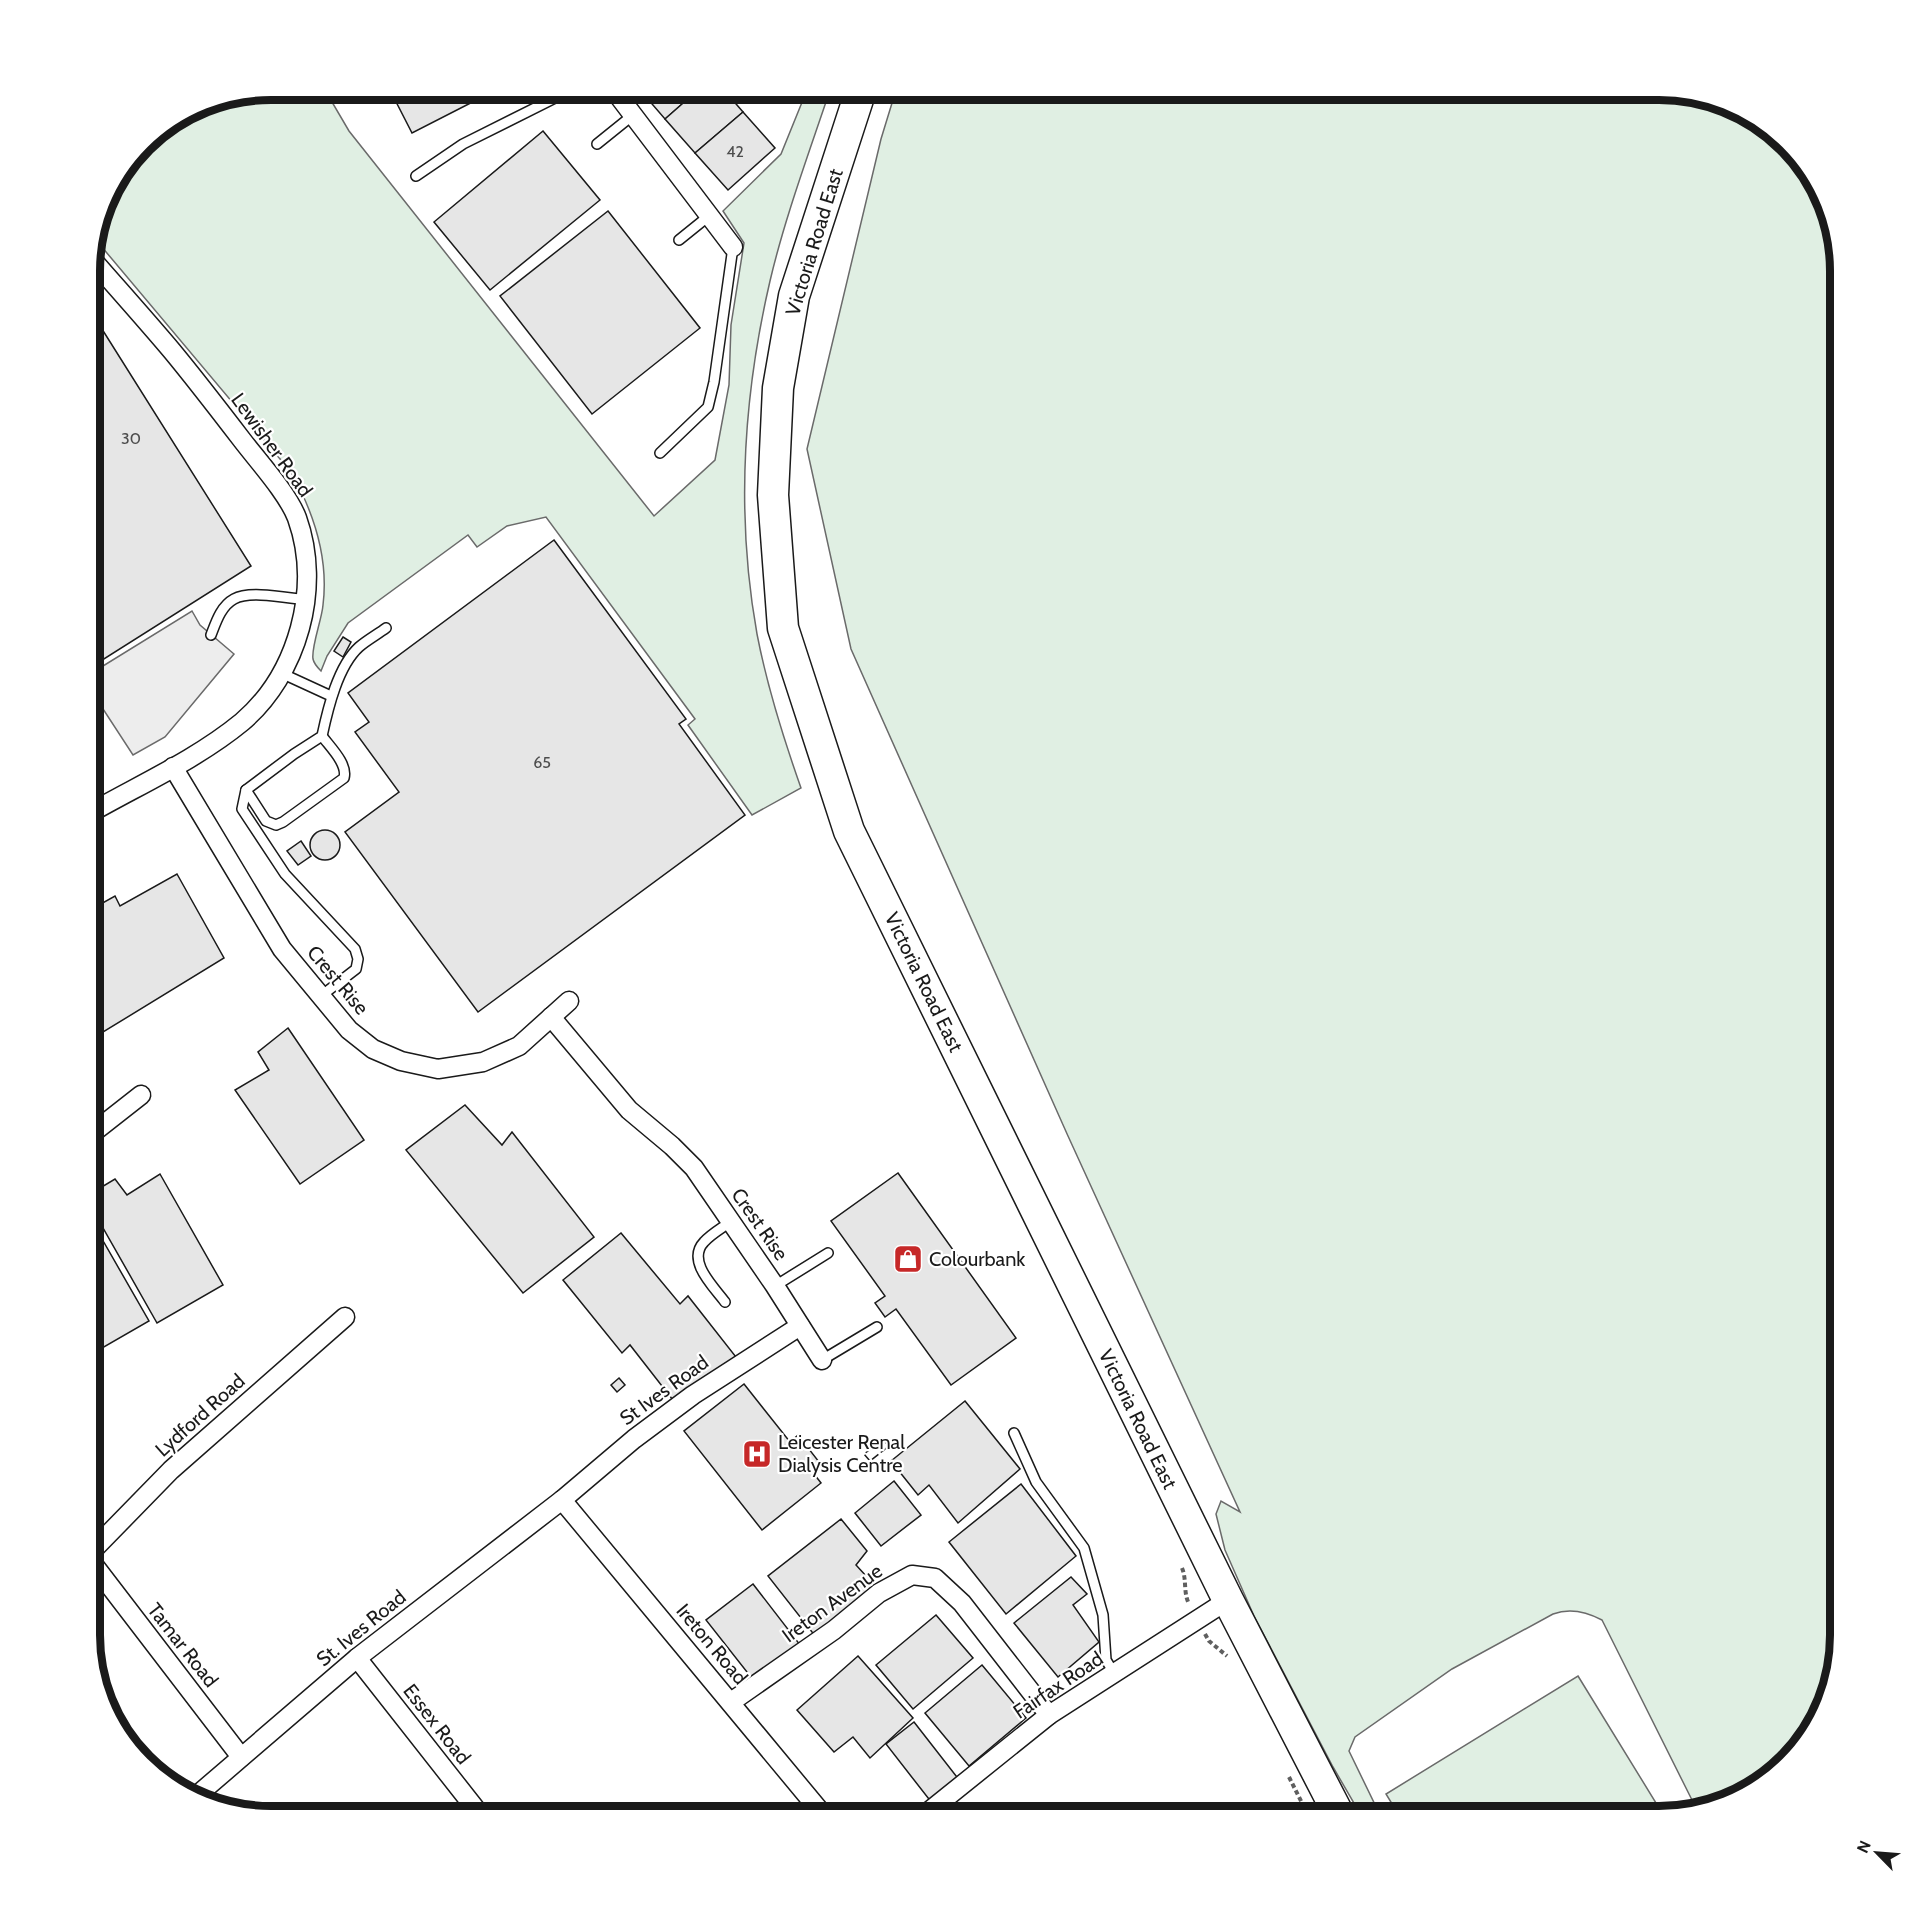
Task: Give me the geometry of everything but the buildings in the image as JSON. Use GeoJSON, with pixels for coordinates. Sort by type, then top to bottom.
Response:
{"type":"FeatureCollection","features":[{"type":"Feature","properties":{"kind":"highway","name":"Victoria Road East"},"geometry":{"type":"LineString","coordinates":[[857,101],[794,296],[778,388],[773,495],[783,628],[849,831],[1228,1600],[1334,1806]]}},
{"type":"Feature","properties":{"kind":"street"},"geometry":{"type":"LineString","coordinates":[[622,101],[733,247]]}},
{"type":"Feature","properties":{"kind":"street","name":"Lewisher Road"},"geometry":{"type":"LineString","coordinates":[[101,270],[172,352],[274,482],[296,517],[305,558],[306,600],[300,627],[281,673],[271,690],[243,720],[216,741],[101,807]]}},
{"type":"Feature","properties":{"kind":"street","name":"Crest Rise"},"geometry":{"type":"LineString","coordinates":[[172,767],[282,949],[349,1030],[373,1049],[401,1061],[438,1069],[483,1062],[519,1046],[569,1001]]}},
{"type":"Feature","properties":{"kind":"street","name":"Crest Rise"},"geometry":{"type":"LineString","coordinates":[[551,1017],[629,1110],[694,1168],[775,1286],[822,1360]]}},
{"type":"Feature","properties":{"kind":"street"},"geometry":{"type":"LineString","coordinates":[[101,1126],[141,1095]]}},
{"type":"Feature","properties":{"kind":"street","name":"Lydford Road"},"geometry":{"type":"LineString","coordinates":[[101,1542],[171,1470],[345,1317]]}},
{"type":"Feature","properties":{"kind":"street","name":"St Ives Road"},"geometry":{"type":"LineString","coordinates":[[562,1500],[634,1439],[693,1395],[800,1326]]}},
{"type":"Feature","properties":{"kind":"street","name":"St. Ives Road"},"geometry":{"type":"LineString","coordinates":[[201,1791],[357,1658],[562,1500]]}},
{"type":"Feature","properties":{"kind":"street","name":"Ireton Road"},"geometry":{"type":"LineString","coordinates":[[562,1500],[816,1806]]}},
{"type":"Feature","properties":{"kind":"street","name":"Tamar Road"},"geometry":{"type":"LineString","coordinates":[[101,1574],[241,1757]]}},
{"type":"Feature","properties":{"kind":"street","name":"Ireton Avenue"},"geometry":{"type":"LineString","coordinates":[[731,1702],[834,1630],[879,1593],[912,1575],[935,1578],[962,1603],[1049,1715]]}},
{"type":"Feature","properties":{"kind":"street","name":"Fairfax Road"},"geometry":{"type":"LineString","coordinates":[[936,1806],[1049,1715],[1228,1600]]}},
{"type":"Feature","properties":{"kind":"street","name":"Essex Road"},"geometry":{"type":"LineString","coordinates":[[357,1658],[473,1806]]}},
{"type":"Feature","properties":{"kind":"lane"},"geometry":{"type":"LineString","coordinates":[[416,176],[463,144],[549,101]]}},
{"type":"Feature","properties":{"kind":"lane"},"geometry":{"type":"LineString","coordinates":[[597,144],[633,115]]}},
{"type":"Feature","properties":{"kind":"lane"},"geometry":{"type":"LineString","coordinates":[[679,240],[710,215]]}},
{"type":"Feature","properties":{"kind":"lane"},"geometry":{"type":"LineString","coordinates":[[660,453],[708,407],[714,382],[733,247]]}},
{"type":"Feature","properties":{"kind":"lane"},"geometry":{"type":"LineString","coordinates":[[212,635],[219,614],[234,599],[249,595],[306,600]]}},
{"type":"Feature","properties":{"kind":"lane"},"geometry":{"type":"LineString","coordinates":[[321,996],[356,969],[358,959],[355,949],[285,874],[242,808],[246,790],[322,736],[331,696],[342,672],[358,648],[386,628]]}},
{"type":"Feature","properties":{"kind":"lane"},"geometry":{"type":"LineString","coordinates":[[281,673],[331,696]]}},
{"type":"Feature","properties":{"kind":"lane"},"geometry":{"type":"LineString","coordinates":[[246,790],[266,821],[276,825],[283,822],[344,778],[346,772],[344,766],[322,736]]}},
{"type":"Feature","properties":{"kind":"lane"},"geometry":{"type":"LineString","coordinates":[[725,1302],[699,1267],[697,1254],[703,1242],[730,1222]]}},
{"type":"Feature","properties":{"kind":"lane"},"geometry":{"type":"LineString","coordinates":[[775,1286],[828,1253]]}},
{"type":"Feature","properties":{"kind":"lane"},"geometry":{"type":"LineString","coordinates":[[822,1360],[877,1327]]}},
{"type":"Feature","properties":{"kind":"lane"},"geometry":{"type":"LineString","coordinates":[[1014,1432],[1036,1482],[1084,1548],[1103,1616],[1104,1654],[1114,1673]]}},
{"type":"Feature","properties":{"kind":"path"},"geometry":{"type":"LineString","coordinates":[[1180,1563],[1185,1574],[1185,1596],[1197,1620],[1209,1641],[1226,1653],[1231,1663]]}},
{"type":"Feature","properties":{"kind":"path"},"geometry":{"type":"LineString","coordinates":[[1288,1774],[1304,1806]]}},
{"type":"Feature","properties":{"kind":"green space"},"geometry":{"type":"Polygon","coordinates":[[[260,101],[331,101],[349,131],[654,516],[715,460],[729,385],[731,325],[744,243],[723,211],[781,154],[803,101],[826,101],[790,209],[770,281],[748,413],[746,457],[746,546],[757,634],[776,711],[801,788],[752,815],[688,725],[695,719],[546,517],[507,526],[477,547],[468,535],[348,623],[327,656],[321,671],[313,661],[313,654],[323,605],[322,553],[307,503],[291,472],[103,248],[113,206],[129,176],[150,150],[167,136],[206,113],[238,104],[260,101]]]}},
{"type":"Feature","properties":{"kind":"green space"},"geometry":{"type":"Polygon","coordinates":[[[893,101],[1671,101],[1704,106],[1745,123],[1764,136],[1788,159],[1808,186],[1825,227],[1830,260],[1829,1658],[1818,1701],[1802,1731],[1781,1757],[1755,1778],[1735,1789],[1693,1803],[1602,1620],[1584,1613],[1565,1611],[1553,1614],[1452,1669],[1355,1737],[1349,1751],[1376,1806],[1356,1806],[1254,1616],[1225,1550],[1216,1514],[1221,1501],[1240,1512],[1068,1136],[851,649],[807,449],[881,139],[893,101]]]}},
{"type":"Feature","properties":{"kind":"green space"},"geometry":{"type":"Polygon","coordinates":[[[1578,1676],[1658,1806],[1393,1806],[1386,1794],[1578,1676]]]}},
{"type":"Feature","properties":{"kind":"shaded area"},"geometry":{"type":"Polygon","coordinates":[[[192,611],[200,625],[234,654],[165,737],[133,755],[101,706],[101,667],[192,611]]]}},
{"type":"Feature","properties":{"kind":"fence"},"geometry":{"type":"LineString","coordinates":[[883,1440],[889,1446],[870,1461],[864,1454],[883,1440]]}},
{"type":"Feature","properties":{"kind":"place","name":"Colourbank"},"geometry":{"type":"Point","coordinates":[908,1259]}},
{"type":"Feature","properties":{"kind":"place","name":"Leicester Renal Dialysis Centre"},"geometry":{"type":"Point","coordinates":[757,1454]}}]}
